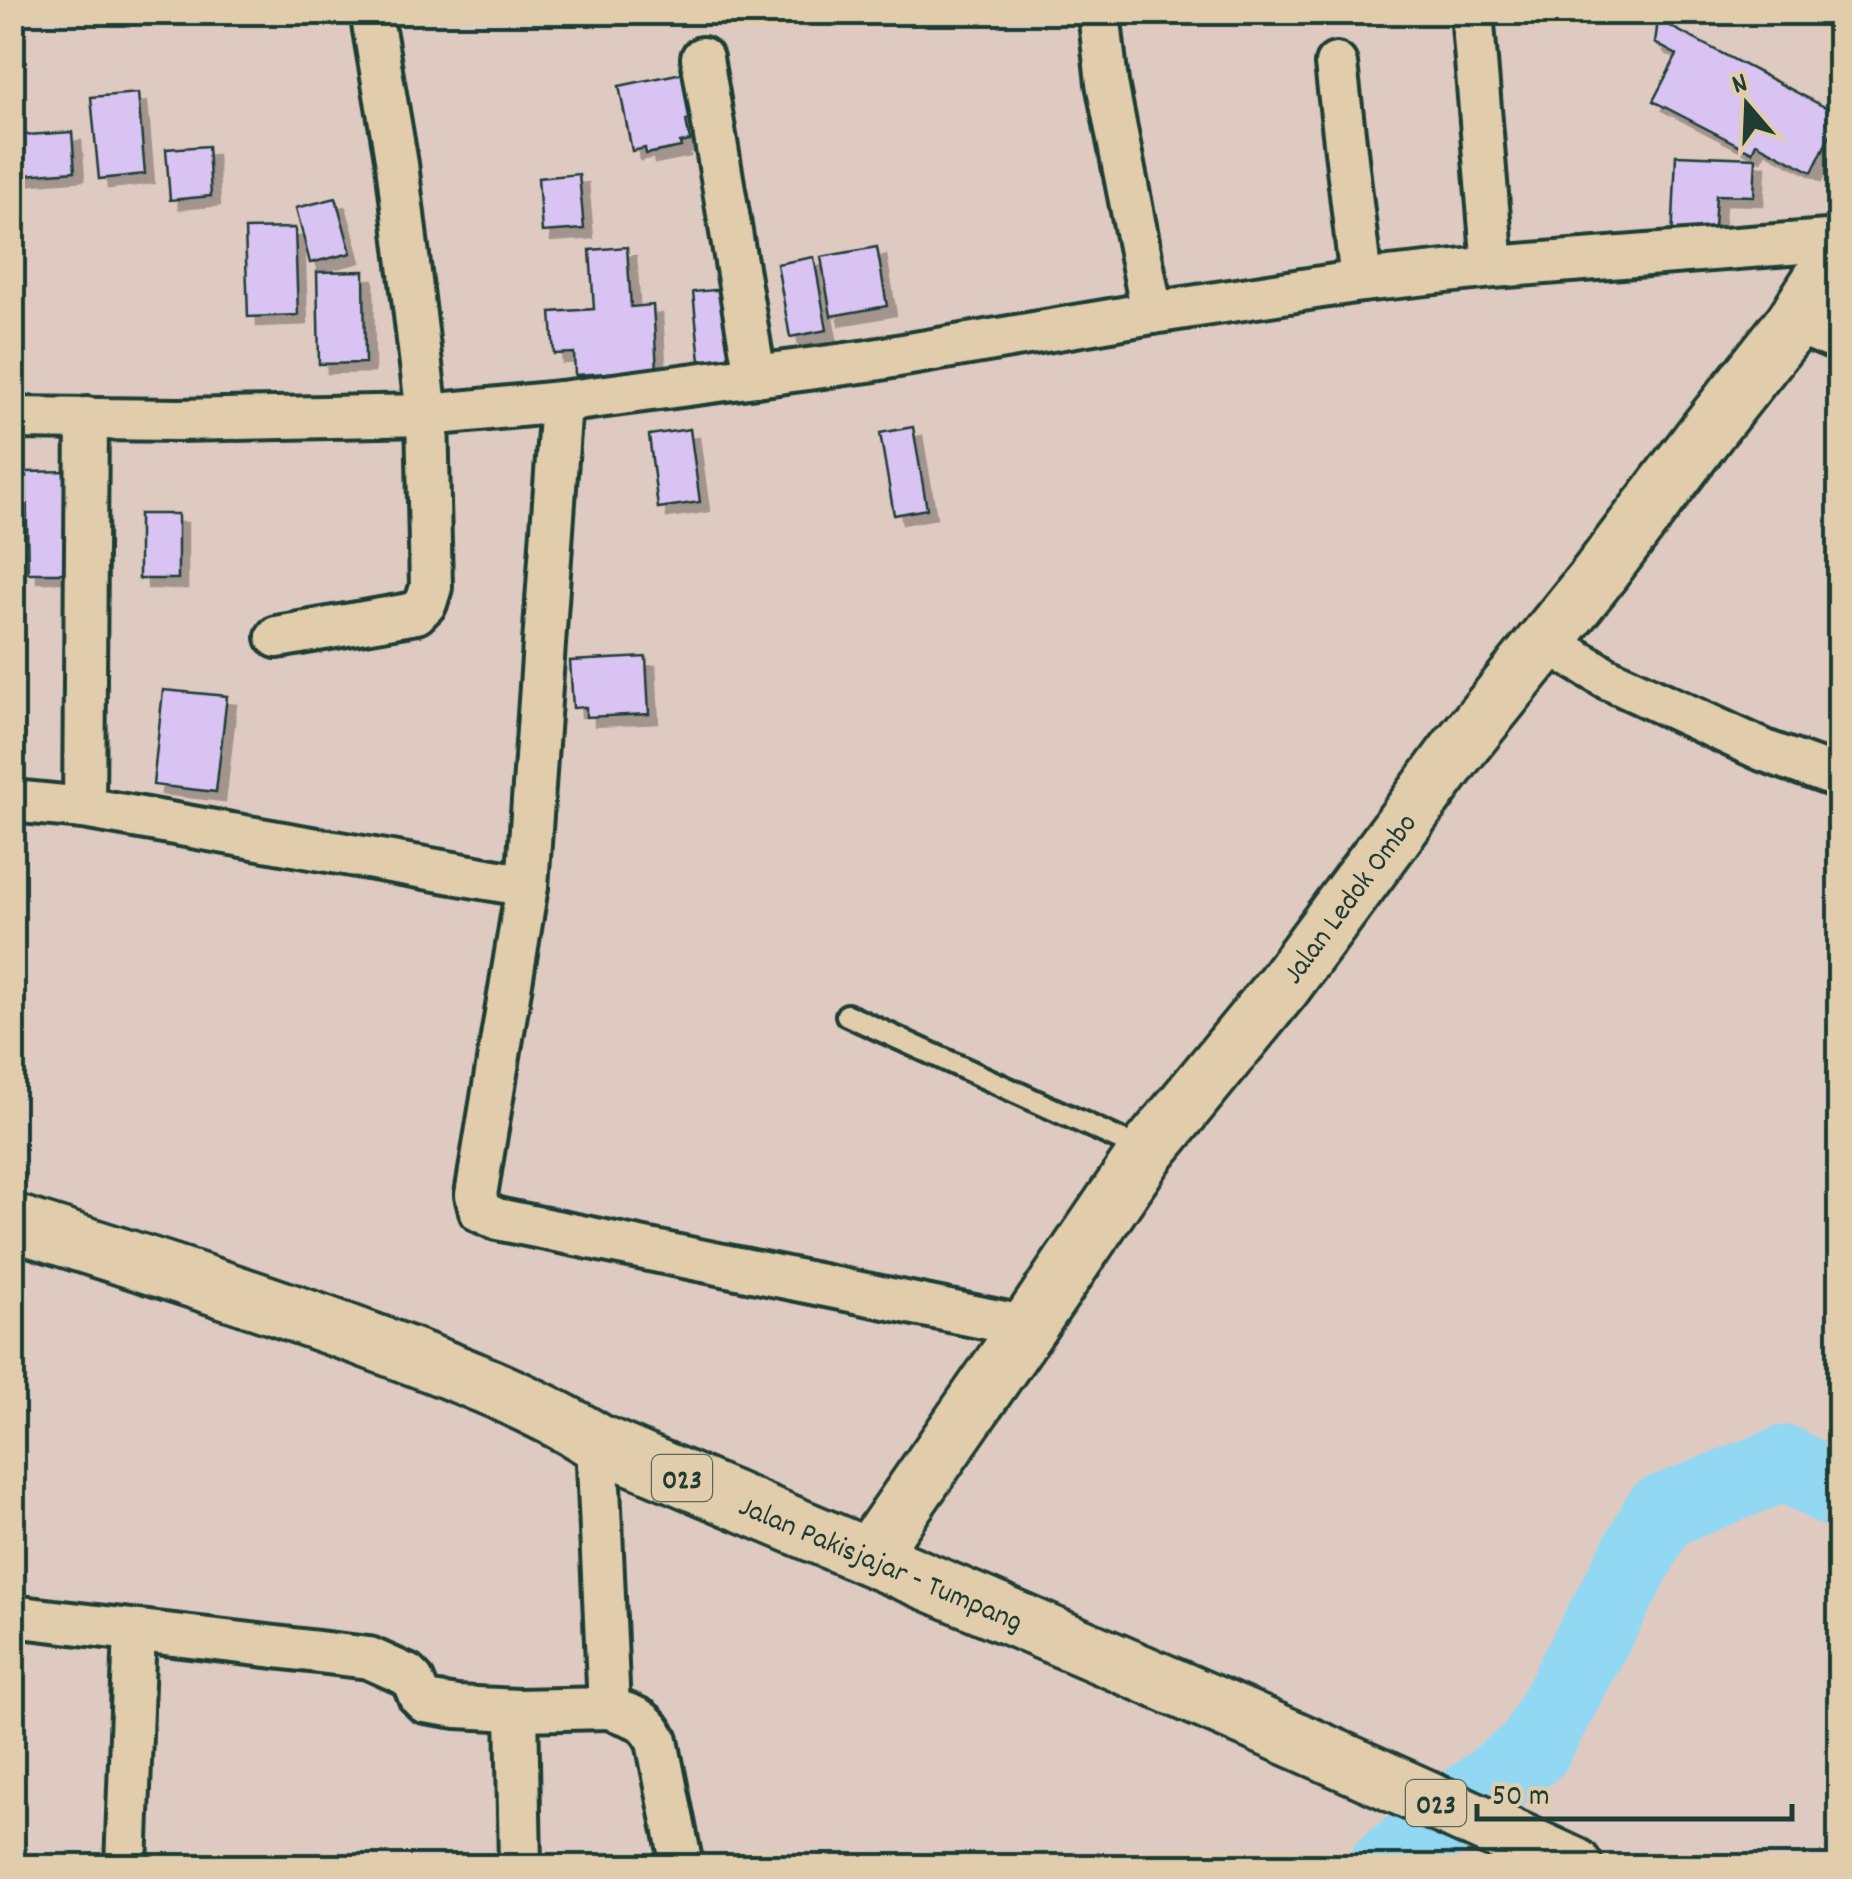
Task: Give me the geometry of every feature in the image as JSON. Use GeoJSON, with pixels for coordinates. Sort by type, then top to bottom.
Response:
{"type":"FeatureCollection","features":[{"type":"Feature","properties":{"kind":"main road","name":"Jalan Ledok Ombo"},"geometry":{"type":"LineString","coordinates":[[868,1556],[1147,1152],[1283,986],[1457,751],[1546,641],[1817,332],[1840,250]]}},
{"type":"Feature","properties":{"kind":"main road","name":"Jalan Pakisjajar - Tumpang"},"geometry":{"type":"LineString","coordinates":[[12,1222],[246,1296],[446,1368],[565,1422],[597,1442],[1344,1760],[1546,1858]]}},
{"type":"Feature","properties":{"kind":"street"},"geometry":{"type":"LineString","coordinates":[[276,637],[416,613],[426,603],[431,588],[427,414],[397,164],[371,12]]}},
{"type":"Feature","properties":{"kind":"street"},"geometry":{"type":"LineString","coordinates":[[1099,12],[1107,83],[1152,313]]}},
{"type":"Feature","properties":{"kind":"street"},"geometry":{"type":"LineString","coordinates":[[1472,12],[1493,267]]}},
{"type":"Feature","properties":{"kind":"street"},"geometry":{"type":"LineString","coordinates":[[702,58],[754,376]]}},
{"type":"Feature","properties":{"kind":"street"},"geometry":{"type":"LineString","coordinates":[[1336,64],[1361,281]]}},
{"type":"Feature","properties":{"kind":"street"},"geometry":{"type":"LineString","coordinates":[[12,418],[179,420],[427,414],[561,402],[868,360],[1361,281],[1840,240]]}},
{"type":"Feature","properties":{"kind":"street"},"geometry":{"type":"LineString","coordinates":[[561,402],[527,886],[476,1195],[480,1212],[497,1219],[1028,1327]]}},
{"type":"Feature","properties":{"kind":"street"},"geometry":{"type":"LineString","coordinates":[[84,808],[87,418]]}},
{"type":"Feature","properties":{"kind":"street"},"geometry":{"type":"LineString","coordinates":[[1546,641],[1606,678],[1765,751],[1840,778]]}},
{"type":"Feature","properties":{"kind":"street"},"geometry":{"type":"LineString","coordinates":[[12,801],[84,808],[527,886]]}},
{"type":"Feature","properties":{"kind":"street"},"geometry":{"type":"LineString","coordinates":[[597,1442],[609,1708]]}},
{"type":"Feature","properties":{"kind":"street"},"geometry":{"type":"LineString","coordinates":[[12,1616],[370,1658],[407,1675],[425,1702],[517,1710],[609,1708],[644,1720],[657,1741],[682,1866]]}},
{"type":"Feature","properties":{"kind":"street"},"geometry":{"type":"LineString","coordinates":[[126,1866],[135,1631]]}},
{"type":"Feature","properties":{"kind":"street"},"geometry":{"type":"LineString","coordinates":[[517,1710],[520,1864]]}},
{"type":"Feature","properties":{"kind":"lane"},"geometry":{"type":"LineString","coordinates":[[847,1014],[1147,1152]]}},
{"type":"Feature","properties":{"kind":"building"},"geometry":{"type":"Polygon","coordinates":[[[1658,20],[1840,115],[1812,172],[1756,143],[1752,152],[1653,101],[1677,55],[1655,43],[1658,20]]]}},
{"type":"Feature","properties":{"kind":"building"},"geometry":{"type":"Polygon","coordinates":[[[687,72],[696,118],[686,120],[690,141],[680,143],[681,147],[646,154],[645,148],[632,151],[619,86],[687,72]]]}},
{"type":"Feature","properties":{"kind":"building"},"geometry":{"type":"Polygon","coordinates":[[[138,93],[145,174],[99,179],[91,97],[138,93]]]}},
{"type":"Feature","properties":{"kind":"building"},"geometry":{"type":"Polygon","coordinates":[[[72,132],[75,171],[12,176],[12,136],[72,132]]]}},
{"type":"Feature","properties":{"kind":"building"},"geometry":{"type":"Polygon","coordinates":[[[208,146],[211,196],[170,200],[166,149],[208,146]]]}},
{"type":"Feature","properties":{"kind":"building"},"geometry":{"type":"Polygon","coordinates":[[[1676,155],[1756,158],[1754,196],[1716,195],[1713,244],[1672,242],[1676,155]]]}},
{"type":"Feature","properties":{"kind":"building"},"geometry":{"type":"Polygon","coordinates":[[[579,174],[584,229],[542,232],[538,178],[579,174]]]}},
{"type":"Feature","properties":{"kind":"building"},"geometry":{"type":"Polygon","coordinates":[[[336,198],[351,253],[310,263],[296,208],[336,198]]]}},
{"type":"Feature","properties":{"kind":"building"},"geometry":{"type":"Polygon","coordinates":[[[295,228],[298,315],[248,317],[245,229],[295,228]]]}},
{"type":"Feature","properties":{"kind":"building"},"geometry":{"type":"Polygon","coordinates":[[[627,247],[631,307],[653,305],[657,370],[575,375],[574,353],[554,354],[551,312],[594,309],[590,250],[627,247]]]}},
{"type":"Feature","properties":{"kind":"building"},"geometry":{"type":"Polygon","coordinates":[[[877,247],[887,306],[831,316],[821,257],[877,247]]]}},
{"type":"Feature","properties":{"kind":"building"},"geometry":{"type":"Polygon","coordinates":[[[814,257],[827,330],[790,337],[777,264],[814,257]]]}},
{"type":"Feature","properties":{"kind":"building"},"geometry":{"type":"Polygon","coordinates":[[[364,271],[365,363],[319,364],[317,272],[364,271]]]}},
{"type":"Feature","properties":{"kind":"building"},"geometry":{"type":"Polygon","coordinates":[[[734,288],[741,356],[731,357],[732,363],[708,365],[707,360],[700,361],[693,292],[734,288]]]}},
{"type":"Feature","properties":{"kind":"building"},"geometry":{"type":"Polygon","coordinates":[[[913,427],[927,509],[894,515],[880,433],[913,427]]]}},
{"type":"Feature","properties":{"kind":"building"},"geometry":{"type":"Polygon","coordinates":[[[690,429],[700,502],[658,508],[649,435],[690,429]]]}},
{"type":"Feature","properties":{"kind":"building"},"geometry":{"type":"Polygon","coordinates":[[[70,471],[70,573],[28,573],[26,472],[70,471]]]}},
{"type":"Feature","properties":{"kind":"building"},"geometry":{"type":"Polygon","coordinates":[[[139,514],[178,514],[178,579],[139,579],[139,514]]]}},
{"type":"Feature","properties":{"kind":"building"},"geometry":{"type":"Polygon","coordinates":[[[646,657],[649,714],[586,717],[586,707],[573,708],[570,661],[646,657]]]}},
{"type":"Feature","properties":{"kind":"building"},"geometry":{"type":"Polygon","coordinates":[[[163,690],[227,696],[216,792],[153,785],[163,690]]]}},
{"type":"Feature","properties":{"kind":"waterway"},"geometry":{"type":"LineString","coordinates":[[1386,1866],[1534,1749],[1660,1513],[1785,1463],[1840,1493]]}}]}
